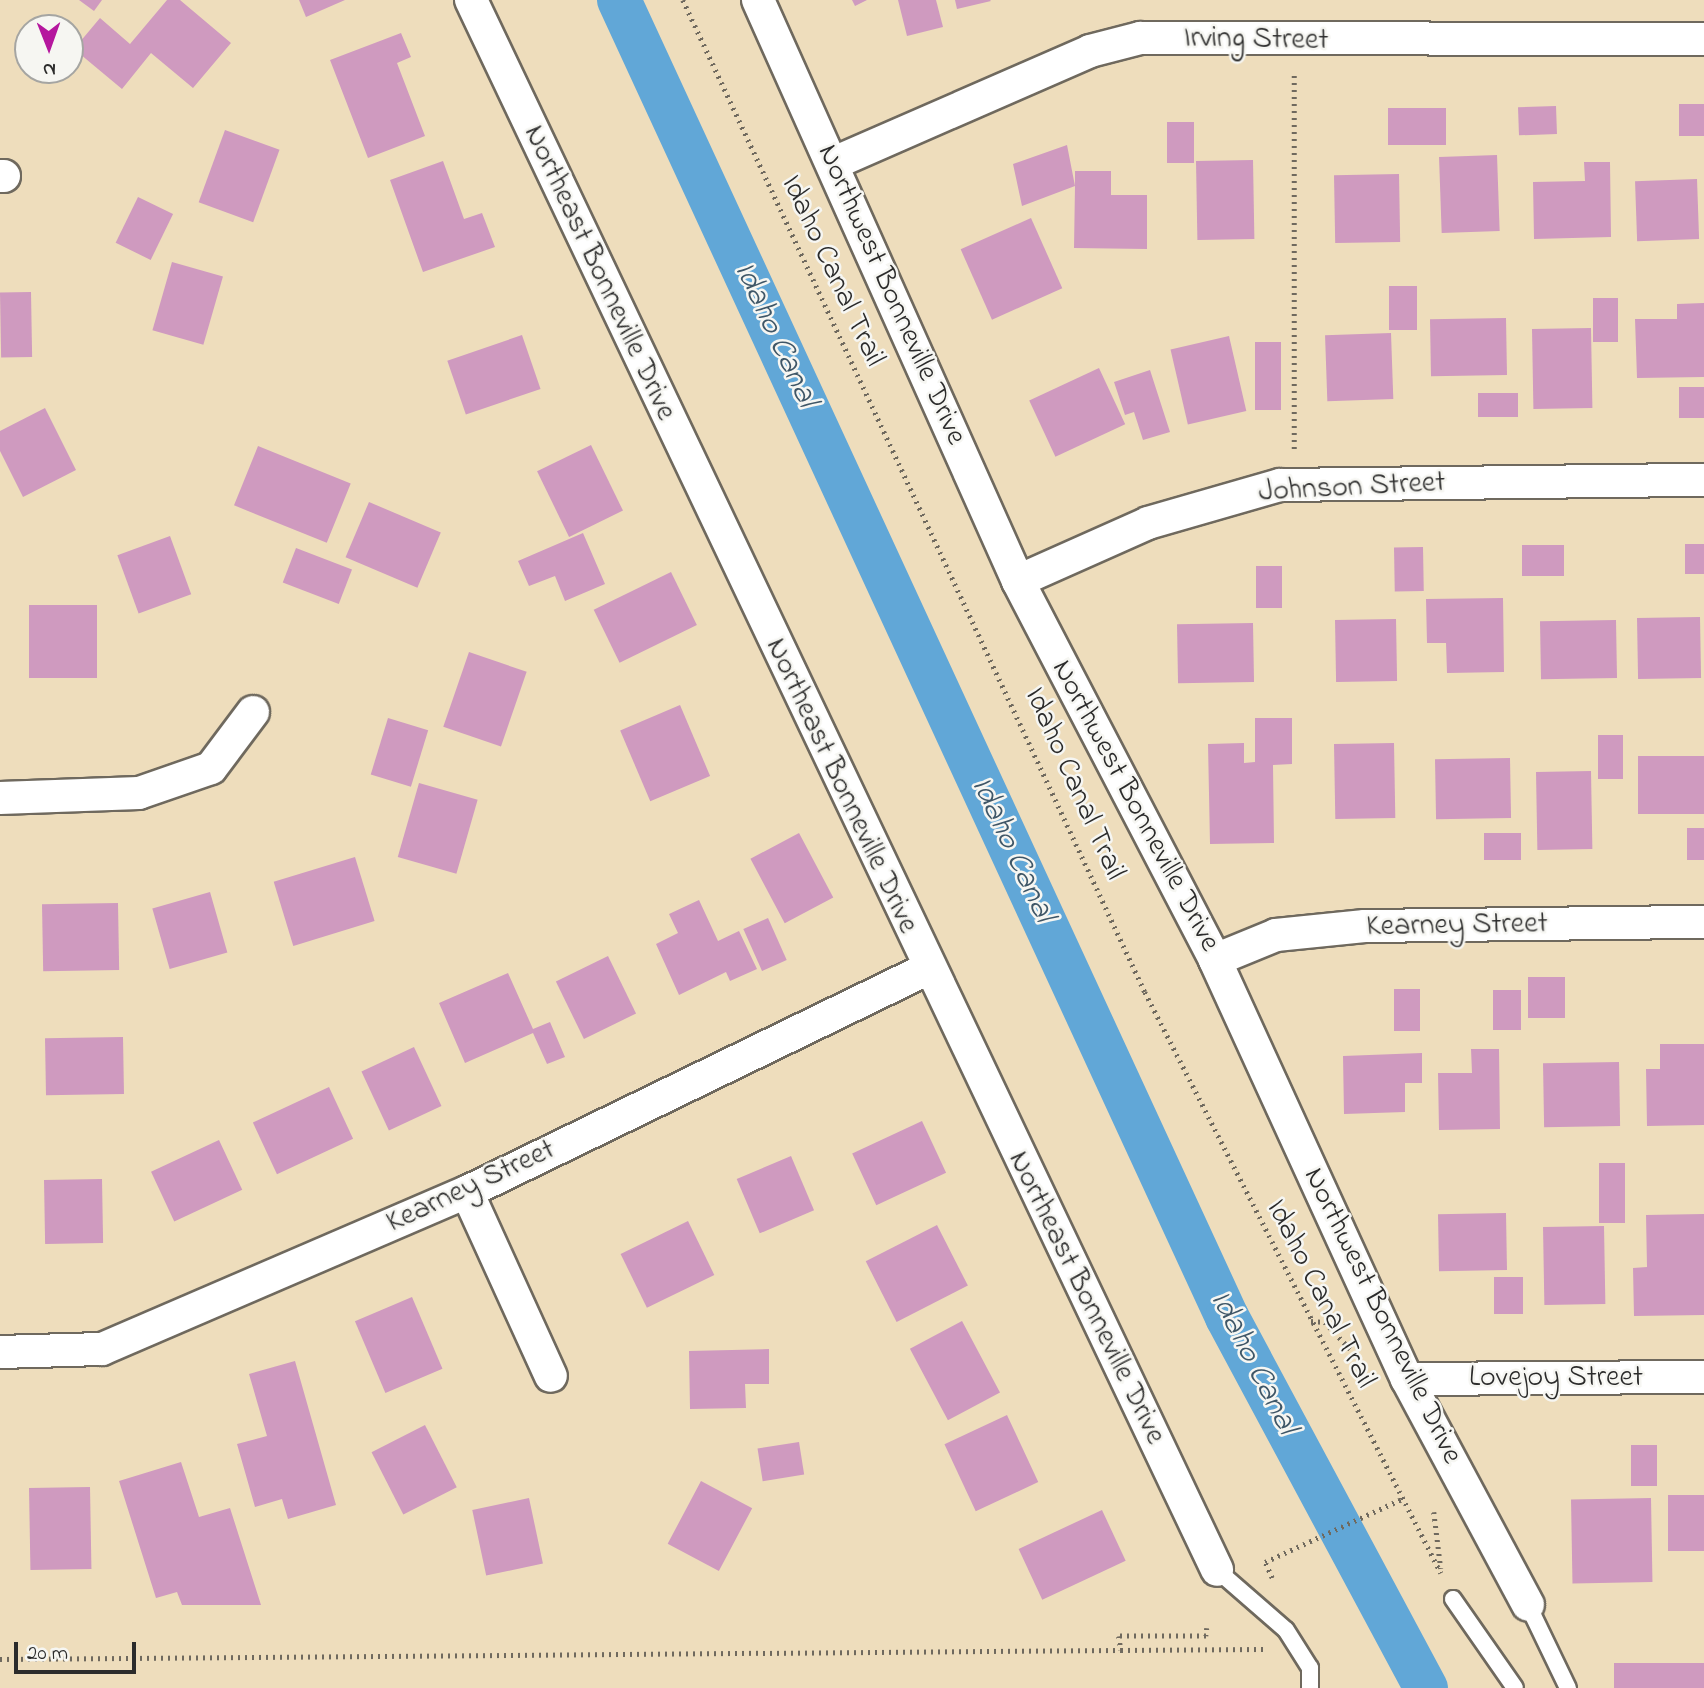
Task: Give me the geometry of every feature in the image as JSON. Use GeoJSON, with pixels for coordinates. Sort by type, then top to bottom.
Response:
{"type":"FeatureCollection","features":[{"type":"Feature","properties":{"kind":"street","name":"Northeast Bonneville Drive"},"geometry":{"type":"LineString","coordinates":[[471,0],[927,969],[1217,1570]]}},
{"type":"Feature","properties":{"kind":"street","name":"Northwest Bonneville Drive"},"geometry":{"type":"LineString","coordinates":[[758,0],[834,163],[1018,581],[1215,960],[1407,1379],[1528,1605]]}},
{"type":"Feature","properties":{"kind":"street","name":"Irving Street"},"geometry":{"type":"LineString","coordinates":[[834,163],[1090,51],[1140,38],[1704,39]]}},
{"type":"Feature","properties":{"kind":"street","name":"Johnson Street"},"geometry":{"type":"LineString","coordinates":[[1018,581],[1148,523],[1280,485],[1704,480]]}},
{"type":"Feature","properties":{"kind":"street"},"geometry":{"type":"LineString","coordinates":[[0,798],[139,793],[212,768],[253,712]]}},
{"type":"Feature","properties":{"kind":"street","name":"Kearney Street"},"geometry":{"type":"LineString","coordinates":[[1215,960],[1276,935],[1365,926],[1704,922]]}},
{"type":"Feature","properties":{"kind":"street","name":"Kearney Street"},"geometry":{"type":"LineString","coordinates":[[0,1353],[102,1349],[467,1192],[927,969]]}},
{"type":"Feature","properties":{"kind":"street"},"geometry":{"type":"LineString","coordinates":[[467,1192],[551,1376]]}},
{"type":"Feature","properties":{"kind":"street","name":"Lovejoy Street"},"geometry":{"type":"LineString","coordinates":[[1407,1379],[1704,1377]]}},
{"type":"Feature","properties":{"kind":"lane"},"geometry":{"type":"LineString","coordinates":[[1217,1570],[1298,1648],[1310,1668],[1310,1688]]}},
{"type":"Feature","properties":{"kind":"lane"},"geometry":{"type":"LineString","coordinates":[[1453,1599],[1515,1688]]}},
{"type":"Feature","properties":{"kind":"lane"},"geometry":{"type":"LineString","coordinates":[[1528,1605],[1568,1688]]}},
{"type":"Feature","properties":{"kind":"path","name":"Idaho Canal Trail"},"geometry":{"type":"LineString","coordinates":[[683,0],[1145,992],[1443,1577],[1434,1507]]}},
{"type":"Feature","properties":{"kind":"path"},"geometry":{"type":"LineString","coordinates":[[1293,453],[1294,76]]}},
{"type":"Feature","properties":{"kind":"path"},"geometry":{"type":"LineString","coordinates":[[1285,1553],[1402,1499]]}},
{"type":"Feature","properties":{"kind":"path"},"geometry":{"type":"LineString","coordinates":[[1121,1650],[1119,1636],[1206,1636],[1208,1628]]}},
{"type":"Feature","properties":{"kind":"path"},"geometry":{"type":"LineString","coordinates":[[0,1660],[1298,1648]]}},
{"type":"Feature","properties":{"kind":"building"},"geometry":{"type":"Polygon","coordinates":[[[79,0],[102,0],[94,11],[79,0]]]}},
{"type":"Feature","properties":{"kind":"building"},"geometry":{"type":"Polygon","coordinates":[[[167,0],[180,0],[231,43],[193,88],[151,53],[122,89],[84,57],[84,37],[100,18],[130,44],[167,0]]]}},
{"type":"Feature","properties":{"kind":"building"},"geometry":{"type":"Polygon","coordinates":[[[299,0],[345,0],[306,17],[299,0]]]}},
{"type":"Feature","properties":{"kind":"building"},"geometry":{"type":"Polygon","coordinates":[[[852,0],[867,0],[855,6],[852,0]]]}},
{"type":"Feature","properties":{"kind":"building"},"geometry":{"type":"Polygon","coordinates":[[[898,0],[936,0],[943,27],[907,36],[898,0]]]}},
{"type":"Feature","properties":{"kind":"building"},"geometry":{"type":"Polygon","coordinates":[[[955,0],[990,0],[991,1],[957,9],[955,0]]]}},
{"type":"Feature","properties":{"kind":"building"},"geometry":{"type":"Polygon","coordinates":[[[401,33],[411,57],[397,63],[425,136],[368,158],[330,60],[401,33]]]}},
{"type":"Feature","properties":{"kind":"building"},"geometry":{"type":"Polygon","coordinates":[[[1679,104],[1704,104],[1704,136],[1679,136],[1679,104]]]}},
{"type":"Feature","properties":{"kind":"building"},"geometry":{"type":"Polygon","coordinates":[[[1556,106],[1557,134],[1519,135],[1518,107],[1556,106]]]}},
{"type":"Feature","properties":{"kind":"building"},"geometry":{"type":"Polygon","coordinates":[[[1388,108],[1446,108],[1446,145],[1388,145],[1388,108]]]}},
{"type":"Feature","properties":{"kind":"building"},"geometry":{"type":"Polygon","coordinates":[[[1167,122],[1194,122],[1194,163],[1167,163],[1167,122]]]}},
{"type":"Feature","properties":{"kind":"building"},"geometry":{"type":"Polygon","coordinates":[[[225,130],[280,150],[253,222],[199,202],[225,130]]]}},
{"type":"Feature","properties":{"kind":"building"},"geometry":{"type":"Polygon","coordinates":[[[1067,145],[1075,186],[1022,206],[1013,164],[1067,145]]]}},
{"type":"Feature","properties":{"kind":"building"},"geometry":{"type":"Polygon","coordinates":[[[1497,155],[1500,231],[1442,233],[1439,157],[1497,155]]]}},
{"type":"Feature","properties":{"kind":"building"},"geometry":{"type":"Polygon","coordinates":[[[1253,160],[1254,239],[1197,240],[1196,161],[1253,160]]]}},
{"type":"Feature","properties":{"kind":"building"},"geometry":{"type":"Polygon","coordinates":[[[443,161],[464,219],[482,213],[495,247],[423,272],[390,180],[443,161]]]}},
{"type":"Feature","properties":{"kind":"building"},"geometry":{"type":"Polygon","coordinates":[[[1584,162],[1610,162],[1611,237],[1534,239],[1533,182],[1585,181],[1584,162]]]}},
{"type":"Feature","properties":{"kind":"building"},"geometry":{"type":"Polygon","coordinates":[[[1075,171],[1111,171],[1111,195],[1147,195],[1147,249],[1074,248],[1075,171]]]}},
{"type":"Feature","properties":{"kind":"building"},"geometry":{"type":"Polygon","coordinates":[[[1399,174],[1400,242],[1335,243],[1334,175],[1399,174]]]}},
{"type":"Feature","properties":{"kind":"building"},"geometry":{"type":"Polygon","coordinates":[[[1697,179],[1699,239],[1637,241],[1635,181],[1697,179]]]}},
{"type":"Feature","properties":{"kind":"building"},"geometry":{"type":"Polygon","coordinates":[[[138,197],[173,214],[151,260],[116,243],[138,197]]]}},
{"type":"Feature","properties":{"kind":"building"},"geometry":{"type":"Polygon","coordinates":[[[1031,218],[1062,288],[992,320],[961,249],[1031,218]]]}},
{"type":"Feature","properties":{"kind":"building"},"geometry":{"type":"Polygon","coordinates":[[[172,262],[223,277],[203,345],[152,330],[172,262]]]}},
{"type":"Feature","properties":{"kind":"building"},"geometry":{"type":"Polygon","coordinates":[[[1389,286],[1417,286],[1417,330],[1389,330],[1389,286]]]}},
{"type":"Feature","properties":{"kind":"building"},"geometry":{"type":"Polygon","coordinates":[[[31,292],[32,357],[1,358],[0,293],[31,292]]]}},
{"type":"Feature","properties":{"kind":"building"},"geometry":{"type":"Polygon","coordinates":[[[1593,298],[1618,298],[1618,342],[1593,342],[1593,298]]]}},
{"type":"Feature","properties":{"kind":"building"},"geometry":{"type":"Polygon","coordinates":[[[1704,303],[1704,377],[1637,378],[1635,319],[1677,319],[1677,304],[1704,303]]]}},
{"type":"Feature","properties":{"kind":"building"},"geometry":{"type":"Polygon","coordinates":[[[1506,318],[1507,375],[1431,376],[1430,319],[1506,318]]]}},
{"type":"Feature","properties":{"kind":"building"},"geometry":{"type":"Polygon","coordinates":[[[1591,328],[1592,408],[1533,409],[1532,329],[1591,328]]]}},
{"type":"Feature","properties":{"kind":"building"},"geometry":{"type":"Polygon","coordinates":[[[1391,333],[1393,399],[1327,401],[1325,335],[1391,333]]]}},
{"type":"Feature","properties":{"kind":"building"},"geometry":{"type":"Polygon","coordinates":[[[522,335],[541,389],[466,415],[447,361],[522,335]]]}},
{"type":"Feature","properties":{"kind":"building"},"geometry":{"type":"Polygon","coordinates":[[[1229,336],[1246,411],[1188,425],[1171,349],[1229,336]]]}},
{"type":"Feature","properties":{"kind":"building"},"geometry":{"type":"Polygon","coordinates":[[[1255,342],[1281,342],[1281,410],[1255,410],[1255,342]]]}},
{"type":"Feature","properties":{"kind":"building"},"geometry":{"type":"Polygon","coordinates":[[[1099,368],[1125,424],[1055,457],[1029,401],[1099,368]]]}},
{"type":"Feature","properties":{"kind":"building"},"geometry":{"type":"Polygon","coordinates":[[[1150,370],[1170,432],[1143,440],[1134,412],[1125,415],[1114,382],[1150,370]]]}},
{"type":"Feature","properties":{"kind":"building"},"geometry":{"type":"Polygon","coordinates":[[[1679,387],[1704,387],[1704,418],[1679,418],[1679,387]]]}},
{"type":"Feature","properties":{"kind":"building"},"geometry":{"type":"Polygon","coordinates":[[[1478,393],[1518,393],[1518,417],[1478,417],[1478,393]]]}},
{"type":"Feature","properties":{"kind":"building"},"geometry":{"type":"Polygon","coordinates":[[[45,408],[76,470],[23,497],[0,451],[0,431],[45,408]]]}},
{"type":"Feature","properties":{"kind":"building"},"geometry":{"type":"Polygon","coordinates":[[[591,445],[623,511],[569,537],[537,471],[591,445]]]}},
{"type":"Feature","properties":{"kind":"building"},"geometry":{"type":"Polygon","coordinates":[[[258,446],[351,483],[327,543],[234,505],[258,446]]]}},
{"type":"Feature","properties":{"kind":"building"},"geometry":{"type":"Polygon","coordinates":[[[369,502],[441,532],[417,588],[346,557],[369,502]]]}},
{"type":"Feature","properties":{"kind":"building"},"geometry":{"type":"Polygon","coordinates":[[[583,533],[605,584],[565,601],[555,576],[529,586],[518,561],[583,533]]]}},
{"type":"Feature","properties":{"kind":"building"},"geometry":{"type":"Polygon","coordinates":[[[170,536],[191,594],[139,613],[117,555],[170,536]]]}},
{"type":"Feature","properties":{"kind":"building"},"geometry":{"type":"Polygon","coordinates":[[[1685,544],[1704,544],[1704,574],[1685,574],[1685,544]]]}},
{"type":"Feature","properties":{"kind":"building"},"geometry":{"type":"Polygon","coordinates":[[[1522,545],[1564,545],[1564,576],[1522,576],[1522,545]]]}},
{"type":"Feature","properties":{"kind":"building"},"geometry":{"type":"Polygon","coordinates":[[[1423,547],[1424,591],[1395,591],[1394,548],[1423,547]]]}},
{"type":"Feature","properties":{"kind":"building"},"geometry":{"type":"Polygon","coordinates":[[[296,548],[352,570],[339,604],[283,583],[296,548]]]}},
{"type":"Feature","properties":{"kind":"building"},"geometry":{"type":"Polygon","coordinates":[[[1256,566],[1282,566],[1282,608],[1256,608],[1256,566]]]}},
{"type":"Feature","properties":{"kind":"building"},"geometry":{"type":"Polygon","coordinates":[[[671,572],[697,625],[620,663],[594,610],[671,572]]]}},
{"type":"Feature","properties":{"kind":"building"},"geometry":{"type":"Polygon","coordinates":[[[1503,598],[1504,672],[1447,673],[1446,643],[1427,643],[1426,599],[1503,598]]]}},
{"type":"Feature","properties":{"kind":"building"},"geometry":{"type":"Polygon","coordinates":[[[29,605],[97,605],[97,678],[29,678],[29,605]]]}},
{"type":"Feature","properties":{"kind":"building"},"geometry":{"type":"Polygon","coordinates":[[[1700,617],[1701,678],[1638,679],[1637,618],[1700,617]]]}},
{"type":"Feature","properties":{"kind":"building"},"geometry":{"type":"Polygon","coordinates":[[[1396,619],[1397,681],[1336,682],[1335,620],[1396,619]]]}},
{"type":"Feature","properties":{"kind":"building"},"geometry":{"type":"Polygon","coordinates":[[[1616,620],[1617,678],[1541,679],[1540,621],[1616,620]]]}},
{"type":"Feature","properties":{"kind":"building"},"geometry":{"type":"Polygon","coordinates":[[[1253,623],[1254,682],[1178,683],[1177,624],[1253,623]]]}},
{"type":"Feature","properties":{"kind":"building"},"geometry":{"type":"Polygon","coordinates":[[[469,652],[527,672],[501,747],[443,727],[469,652]]]}},
{"type":"Feature","properties":{"kind":"building"},"geometry":{"type":"Polygon","coordinates":[[[680,705],[710,776],[650,801],[620,730],[680,705]]]}},
{"type":"Feature","properties":{"kind":"building"},"geometry":{"type":"Polygon","coordinates":[[[388,718],[428,730],[411,787],[371,774],[388,718]]]}},
{"type":"Feature","properties":{"kind":"building"},"geometry":{"type":"Polygon","coordinates":[[[1255,718],[1292,718],[1292,764],[1273,765],[1274,843],[1210,844],[1208,744],[1244,743],[1244,763],[1255,762],[1255,718]]]}},
{"type":"Feature","properties":{"kind":"building"},"geometry":{"type":"Polygon","coordinates":[[[1598,735],[1623,735],[1623,779],[1598,779],[1598,735]]]}},
{"type":"Feature","properties":{"kind":"building"},"geometry":{"type":"Polygon","coordinates":[[[1394,743],[1395,818],[1335,819],[1334,744],[1394,743]]]}},
{"type":"Feature","properties":{"kind":"building"},"geometry":{"type":"Polygon","coordinates":[[[1638,756],[1704,756],[1704,814],[1638,814],[1638,756]]]}},
{"type":"Feature","properties":{"kind":"building"},"geometry":{"type":"Polygon","coordinates":[[[1510,758],[1511,818],[1436,819],[1435,759],[1510,758]]]}},
{"type":"Feature","properties":{"kind":"building"},"geometry":{"type":"Polygon","coordinates":[[[1591,771],[1592,849],[1537,850],[1536,772],[1591,771]]]}},
{"type":"Feature","properties":{"kind":"building"},"geometry":{"type":"Polygon","coordinates":[[[419,783],[478,800],[456,874],[398,857],[419,783]]]}},
{"type":"Feature","properties":{"kind":"building"},"geometry":{"type":"Polygon","coordinates":[[[1687,828],[1704,828],[1704,860],[1687,860],[1687,828]]]}},
{"type":"Feature","properties":{"kind":"building"},"geometry":{"type":"Polygon","coordinates":[[[799,833],[833,897],[785,923],[750,859],[799,833]]]}},
{"type":"Feature","properties":{"kind":"building"},"geometry":{"type":"Polygon","coordinates":[[[1484,833],[1521,833],[1521,860],[1484,860],[1484,833]]]}},
{"type":"Feature","properties":{"kind":"building"},"geometry":{"type":"Polygon","coordinates":[[[355,857],[375,921],[293,946],[274,882],[355,857]]]}},
{"type":"Feature","properties":{"kind":"building"},"geometry":{"type":"Polygon","coordinates":[[[210,892],[227,953],[170,969],[152,909],[210,892]]]}},
{"type":"Feature","properties":{"kind":"building"},"geometry":{"type":"Polygon","coordinates":[[[699,900],[718,941],[739,931],[757,969],[730,981],[726,972],[679,995],[656,944],[678,933],[669,914],[699,900]]]}},
{"type":"Feature","properties":{"kind":"building"},"geometry":{"type":"Polygon","coordinates":[[[118,903],[119,970],[43,971],[42,904],[118,903]]]}},
{"type":"Feature","properties":{"kind":"building"},"geometry":{"type":"Polygon","coordinates":[[[768,918],[787,960],[762,971],[743,929],[768,918]]]}},
{"type":"Feature","properties":{"kind":"building"},"geometry":{"type":"Polygon","coordinates":[[[608,956],[636,1014],[584,1039],[556,981],[608,956]]]}},
{"type":"Feature","properties":{"kind":"building"},"geometry":{"type":"Polygon","coordinates":[[[508,973],[533,1029],[550,1022],[565,1057],[547,1064],[533,1033],[465,1063],[439,1003],[508,973]]]}},
{"type":"Feature","properties":{"kind":"building"},"geometry":{"type":"Polygon","coordinates":[[[1528,977],[1565,977],[1565,1018],[1528,1018],[1528,977]]]}},
{"type":"Feature","properties":{"kind":"building"},"geometry":{"type":"Polygon","coordinates":[[[1394,989],[1420,989],[1420,1031],[1394,1031],[1394,989]]]}},
{"type":"Feature","properties":{"kind":"building"},"geometry":{"type":"Polygon","coordinates":[[[1493,990],[1521,990],[1521,1030],[1493,1030],[1493,990]]]}},
{"type":"Feature","properties":{"kind":"building"},"geometry":{"type":"Polygon","coordinates":[[[123,1037],[124,1094],[46,1095],[45,1038],[123,1037]]]}},
{"type":"Feature","properties":{"kind":"building"},"geometry":{"type":"Polygon","coordinates":[[[1660,1044],[1704,1044],[1704,1125],[1647,1126],[1646,1069],[1660,1069],[1660,1044]]]}},
{"type":"Feature","properties":{"kind":"building"},"geometry":{"type":"Polygon","coordinates":[[[414,1047],[441,1106],[389,1130],[361,1072],[414,1047]]]}},
{"type":"Feature","properties":{"kind":"building"},"geometry":{"type":"Polygon","coordinates":[[[1471,1049],[1499,1049],[1500,1129],[1439,1130],[1438,1073],[1472,1073],[1471,1049]]]}},
{"type":"Feature","properties":{"kind":"building"},"geometry":{"type":"Polygon","coordinates":[[[1422,1053],[1422,1083],[1405,1083],[1405,1112],[1344,1114],[1343,1056],[1422,1053]]]}},
{"type":"Feature","properties":{"kind":"building"},"geometry":{"type":"Polygon","coordinates":[[[1619,1062],[1620,1126],[1544,1127],[1543,1063],[1619,1062]]]}},
{"type":"Feature","properties":{"kind":"building"},"geometry":{"type":"Polygon","coordinates":[[[329,1087],[353,1139],[277,1174],[253,1122],[329,1087]]]}},
{"type":"Feature","properties":{"kind":"building"},"geometry":{"type":"Polygon","coordinates":[[[922,1121],[946,1173],[876,1205],[852,1154],[922,1121]]]}},
{"type":"Feature","properties":{"kind":"building"},"geometry":{"type":"Polygon","coordinates":[[[219,1140],[242,1190],[174,1222],[151,1172],[219,1140]]]}},
{"type":"Feature","properties":{"kind":"building"},"geometry":{"type":"Polygon","coordinates":[[[791,1156],[814,1210],[760,1233],[737,1179],[791,1156]]]}},
{"type":"Feature","properties":{"kind":"building"},"geometry":{"type":"Polygon","coordinates":[[[1599,1163],[1625,1163],[1625,1223],[1599,1223],[1599,1163]]]}},
{"type":"Feature","properties":{"kind":"building"},"geometry":{"type":"Polygon","coordinates":[[[102,1179],[103,1243],[45,1244],[44,1180],[102,1179]]]}},
{"type":"Feature","properties":{"kind":"building"},"geometry":{"type":"Polygon","coordinates":[[[1506,1213],[1507,1270],[1439,1271],[1438,1214],[1506,1213]]]}},
{"type":"Feature","properties":{"kind":"building"},"geometry":{"type":"Polygon","coordinates":[[[1704,1214],[1704,1315],[1634,1316],[1633,1268],[1647,1267],[1646,1215],[1704,1214]]]}},
{"type":"Feature","properties":{"kind":"building"},"geometry":{"type":"Polygon","coordinates":[[[688,1221],[714,1275],[647,1308],[621,1254],[688,1221]]]}},
{"type":"Feature","properties":{"kind":"building"},"geometry":{"type":"Polygon","coordinates":[[[937,1225],[968,1286],[897,1322],[866,1261],[937,1225]]]}},
{"type":"Feature","properties":{"kind":"building"},"geometry":{"type":"Polygon","coordinates":[[[1604,1226],[1605,1304],[1544,1305],[1543,1227],[1604,1226]]]}},
{"type":"Feature","properties":{"kind":"building"},"geometry":{"type":"Polygon","coordinates":[[[1494,1277],[1523,1277],[1523,1314],[1494,1314],[1494,1277]]]}},
{"type":"Feature","properties":{"kind":"building"},"geometry":{"type":"Polygon","coordinates":[[[412,1297],[442,1369],[385,1393],[355,1321],[412,1297]]]}},
{"type":"Feature","properties":{"kind":"building"},"geometry":{"type":"Polygon","coordinates":[[[962,1321],[1000,1393],[948,1420],[910,1349],[962,1321]]]}},
{"type":"Feature","properties":{"kind":"building"},"geometry":{"type":"Polygon","coordinates":[[[769,1349],[769,1384],[745,1384],[746,1408],[690,1409],[689,1351],[769,1349]]]}},
{"type":"Feature","properties":{"kind":"building"},"geometry":{"type":"Polygon","coordinates":[[[295,1361],[336,1505],[288,1519],[282,1499],[255,1507],[237,1444],[267,1436],[249,1374],[295,1361]]]}},
{"type":"Feature","properties":{"kind":"building"},"geometry":{"type":"Polygon","coordinates":[[[1007,1415],[1038,1482],[976,1511],[944,1444],[1007,1415]]]}},
{"type":"Feature","properties":{"kind":"building"},"geometry":{"type":"Polygon","coordinates":[[[425,1425],[457,1487],[403,1515],[372,1452],[425,1425]]]}},
{"type":"Feature","properties":{"kind":"building"},"geometry":{"type":"Polygon","coordinates":[[[799,1442],[804,1475],[763,1481],[758,1449],[799,1442]]]}},
{"type":"Feature","properties":{"kind":"building"},"geometry":{"type":"Polygon","coordinates":[[[1631,1445],[1657,1445],[1657,1486],[1631,1486],[1631,1445]]]}},
{"type":"Feature","properties":{"kind":"building"},"geometry":{"type":"Polygon","coordinates":[[[181,1462],[199,1517],[230,1508],[261,1605],[182,1605],[177,1592],[156,1598],[119,1481],[181,1462]]]}},
{"type":"Feature","properties":{"kind":"building"},"geometry":{"type":"Polygon","coordinates":[[[701,1481],[752,1508],[719,1571],[668,1544],[701,1481]]]}},
{"type":"Feature","properties":{"kind":"building"},"geometry":{"type":"Polygon","coordinates":[[[90,1487],[91,1569],[30,1570],[29,1488],[90,1487]]]}},
{"type":"Feature","properties":{"kind":"building"},"geometry":{"type":"Polygon","coordinates":[[[1668,1495],[1704,1495],[1704,1551],[1668,1551],[1668,1495]]]}},
{"type":"Feature","properties":{"kind":"building"},"geometry":{"type":"Polygon","coordinates":[[[529,1498],[543,1564],[486,1576],[472,1510],[529,1498]]]}},
{"type":"Feature","properties":{"kind":"building"},"geometry":{"type":"Polygon","coordinates":[[[1651,1498],[1652,1582],[1572,1583],[1571,1499],[1651,1498]]]}},
{"type":"Feature","properties":{"kind":"building"},"geometry":{"type":"Polygon","coordinates":[[[1102,1510],[1126,1561],[1042,1600],[1019,1549],[1102,1510]]]}},
{"type":"Feature","properties":{"kind":"building"},"geometry":{"type":"Polygon","coordinates":[[[1614,1663],[1704,1663],[1704,1688],[1614,1688],[1614,1663]]]}},
{"type":"Feature","properties":{"kind":"waterway","name":"Idaho Canal"},"geometry":{"type":"LineString","coordinates":[[619,0],[1227,1317],[1426,1688]]}}]}
